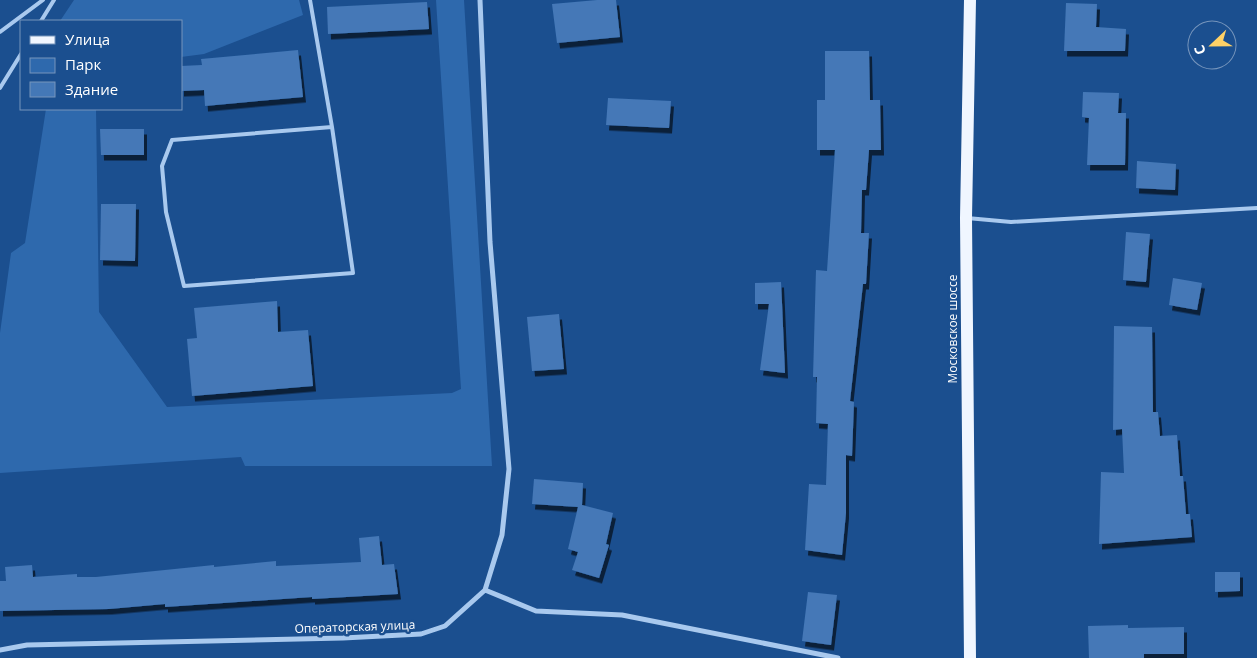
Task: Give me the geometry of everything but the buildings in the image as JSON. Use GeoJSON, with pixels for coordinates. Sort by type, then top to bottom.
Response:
{"type":"FeatureCollection","features":[{"type":"Feature","properties":{"kind":"main road","name":"Московское шоссе"},"geometry":{"type":"LineString","coordinates":[[970,0],[966,218],[970,658]]}},
{"type":"Feature","properties":{"kind":"street"},"geometry":{"type":"LineString","coordinates":[[480,0],[490,242],[509,469],[502,536],[485,590],[536,611],[622,615],[838,658]]}},
{"type":"Feature","properties":{"kind":"street","name":"Операторская улица"},"geometry":{"type":"LineString","coordinates":[[0,650],[27,645],[344,638],[421,634],[445,626],[485,590]]}},
{"type":"Feature","properties":{"kind":"lane"},"geometry":{"type":"LineString","coordinates":[[0,32],[44,0]]}},
{"type":"Feature","properties":{"kind":"lane"},"geometry":{"type":"LineString","coordinates":[[42,20],[54,0]]}},
{"type":"Feature","properties":{"kind":"lane"},"geometry":{"type":"LineString","coordinates":[[310,0],[332,127],[353,274],[184,286],[166,212],[162,166],[172,140],[332,127]]}},
{"type":"Feature","properties":{"kind":"lane"},"geometry":{"type":"LineString","coordinates":[[0,88],[20,56]]}},
{"type":"Feature","properties":{"kind":"lane"},"geometry":{"type":"LineString","coordinates":[[966,218],[1011,222],[1257,208]]}},
{"type":"Feature","properties":{"kind":"green space"},"geometry":{"type":"Polygon","coordinates":[[[74,0],[299,0],[303,15],[204,54],[182,57],[182,20],[61,20],[74,0]]]}},
{"type":"Feature","properties":{"kind":"green space"},"geometry":{"type":"Polygon","coordinates":[[[436,0],[464,0],[492,466],[245,466],[241,457],[0,473],[0,333],[11,253],[25,243],[46,110],[96,110],[99,312],[167,407],[452,393],[461,389],[436,0]]]}}]}
